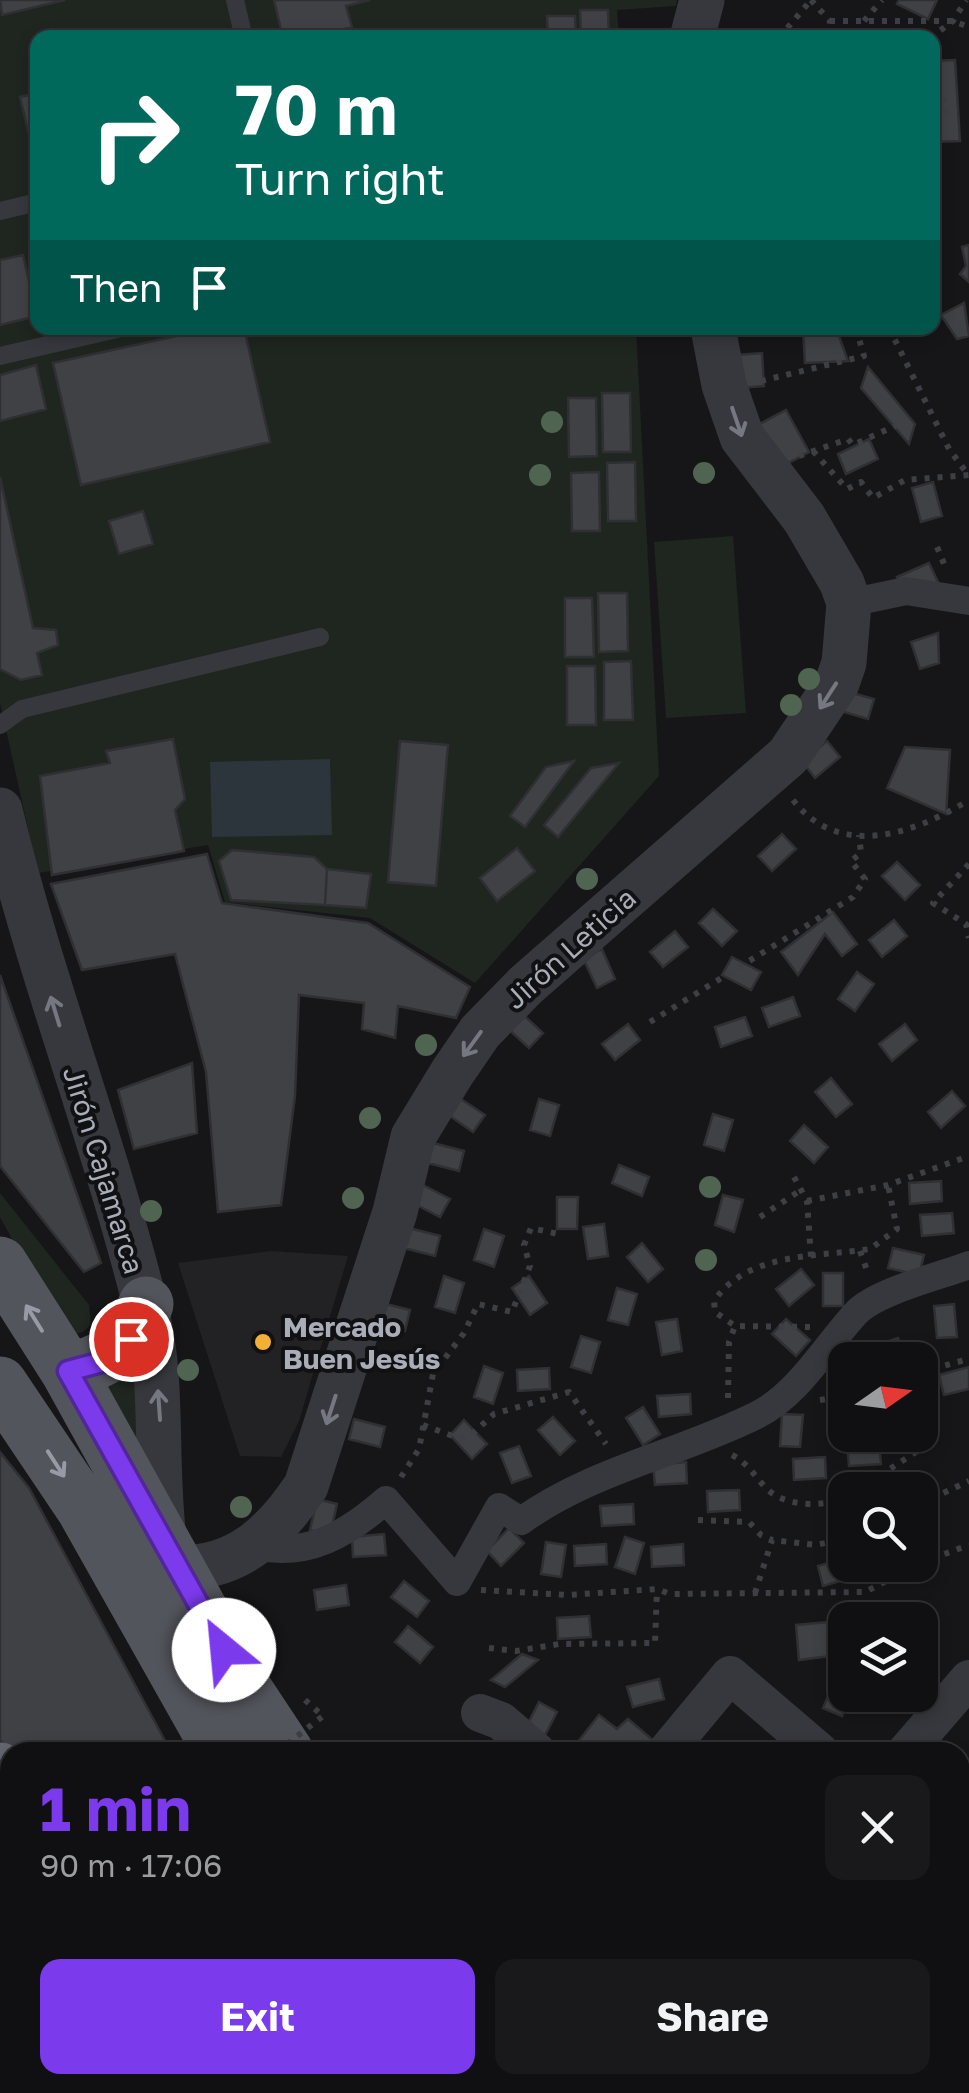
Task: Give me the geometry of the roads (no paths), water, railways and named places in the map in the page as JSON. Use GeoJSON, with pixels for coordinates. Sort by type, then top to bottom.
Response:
{"type":"FeatureCollection","features":[{"type":"Feature","properties":{"kind":"main road"},"geometry":{"type":"LineString","coordinates":[[0,1264],[68,1371],[172,1552],[249,1698],[304,1734]]}},
{"type":"Feature","properties":{"kind":"main road"},"geometry":{"type":"LineString","coordinates":[[68,1371],[102,1362],[131,1339],[146,1304]]}},
{"type":"Feature","properties":{"kind":"main road"},"geometry":{"type":"LineString","coordinates":[[0,1384],[84,1510],[215,1742]]}},
{"type":"Feature","properties":{"kind":"street"},"geometry":{"type":"LineString","coordinates":[[694,30],[702,0]]}},
{"type":"Feature","properties":{"kind":"street","name":"Jirón Leticia"},"geometry":{"type":"LineString","coordinates":[[172,1552],[230,1560],[254,1546],[284,1518],[306,1486],[395,1212],[414,1137],[480,1032],[526,985],[771,771],[807,731],[837,683],[849,642],[849,604],[820,544],[742,437],[726,390],[714,335]]}},
{"type":"Feature","properties":{"kind":"street"},"geometry":{"type":"LineString","coordinates":[[849,604],[906,591],[969,601]]}},
{"type":"Feature","properties":{"kind":"street","name":"Jirón Cajamarca"},"geometry":{"type":"LineString","coordinates":[[0,810],[24,910],[146,1304],[172,1552]]}},
{"type":"Feature","properties":{"kind":"street"},"geometry":{"type":"LineString","coordinates":[[254,1546],[276,1551],[322,1545],[356,1526],[386,1500],[457,1582],[499,1508],[522,1521],[549,1501],[622,1468],[728,1439],[796,1383],[858,1311],[969,1265]]}},
{"type":"Feature","properties":{"kind":"street"},"geometry":{"type":"LineString","coordinates":[[674,1742],[730,1675],[808,1742]]}},
{"type":"Feature","properties":{"kind":"street"},"geometry":{"type":"LineString","coordinates":[[915,1742],[969,1679]]}},
{"type":"Feature","properties":{"kind":"street"},"geometry":{"type":"LineString","coordinates":[[480,1713],[501,1721],[525,1742]]}},
{"type":"Feature","properties":{"kind":"lane"},"geometry":{"type":"LineString","coordinates":[[235,0],[242,30]]}},
{"type":"Feature","properties":{"kind":"lane"},"geometry":{"type":"LineString","coordinates":[[0,211],[30,204]]}},
{"type":"Feature","properties":{"kind":"lane"},"geometry":{"type":"LineString","coordinates":[[0,356],[91,335]]}},
{"type":"Feature","properties":{"kind":"lane"},"geometry":{"type":"LineString","coordinates":[[0,725],[22,709],[320,636]]}},
{"type":"Feature","properties":{"kind":"place","name":"Mercado Buen Jesús"},"geometry":{"type":"Point","coordinates":[263,1342]}}]}
